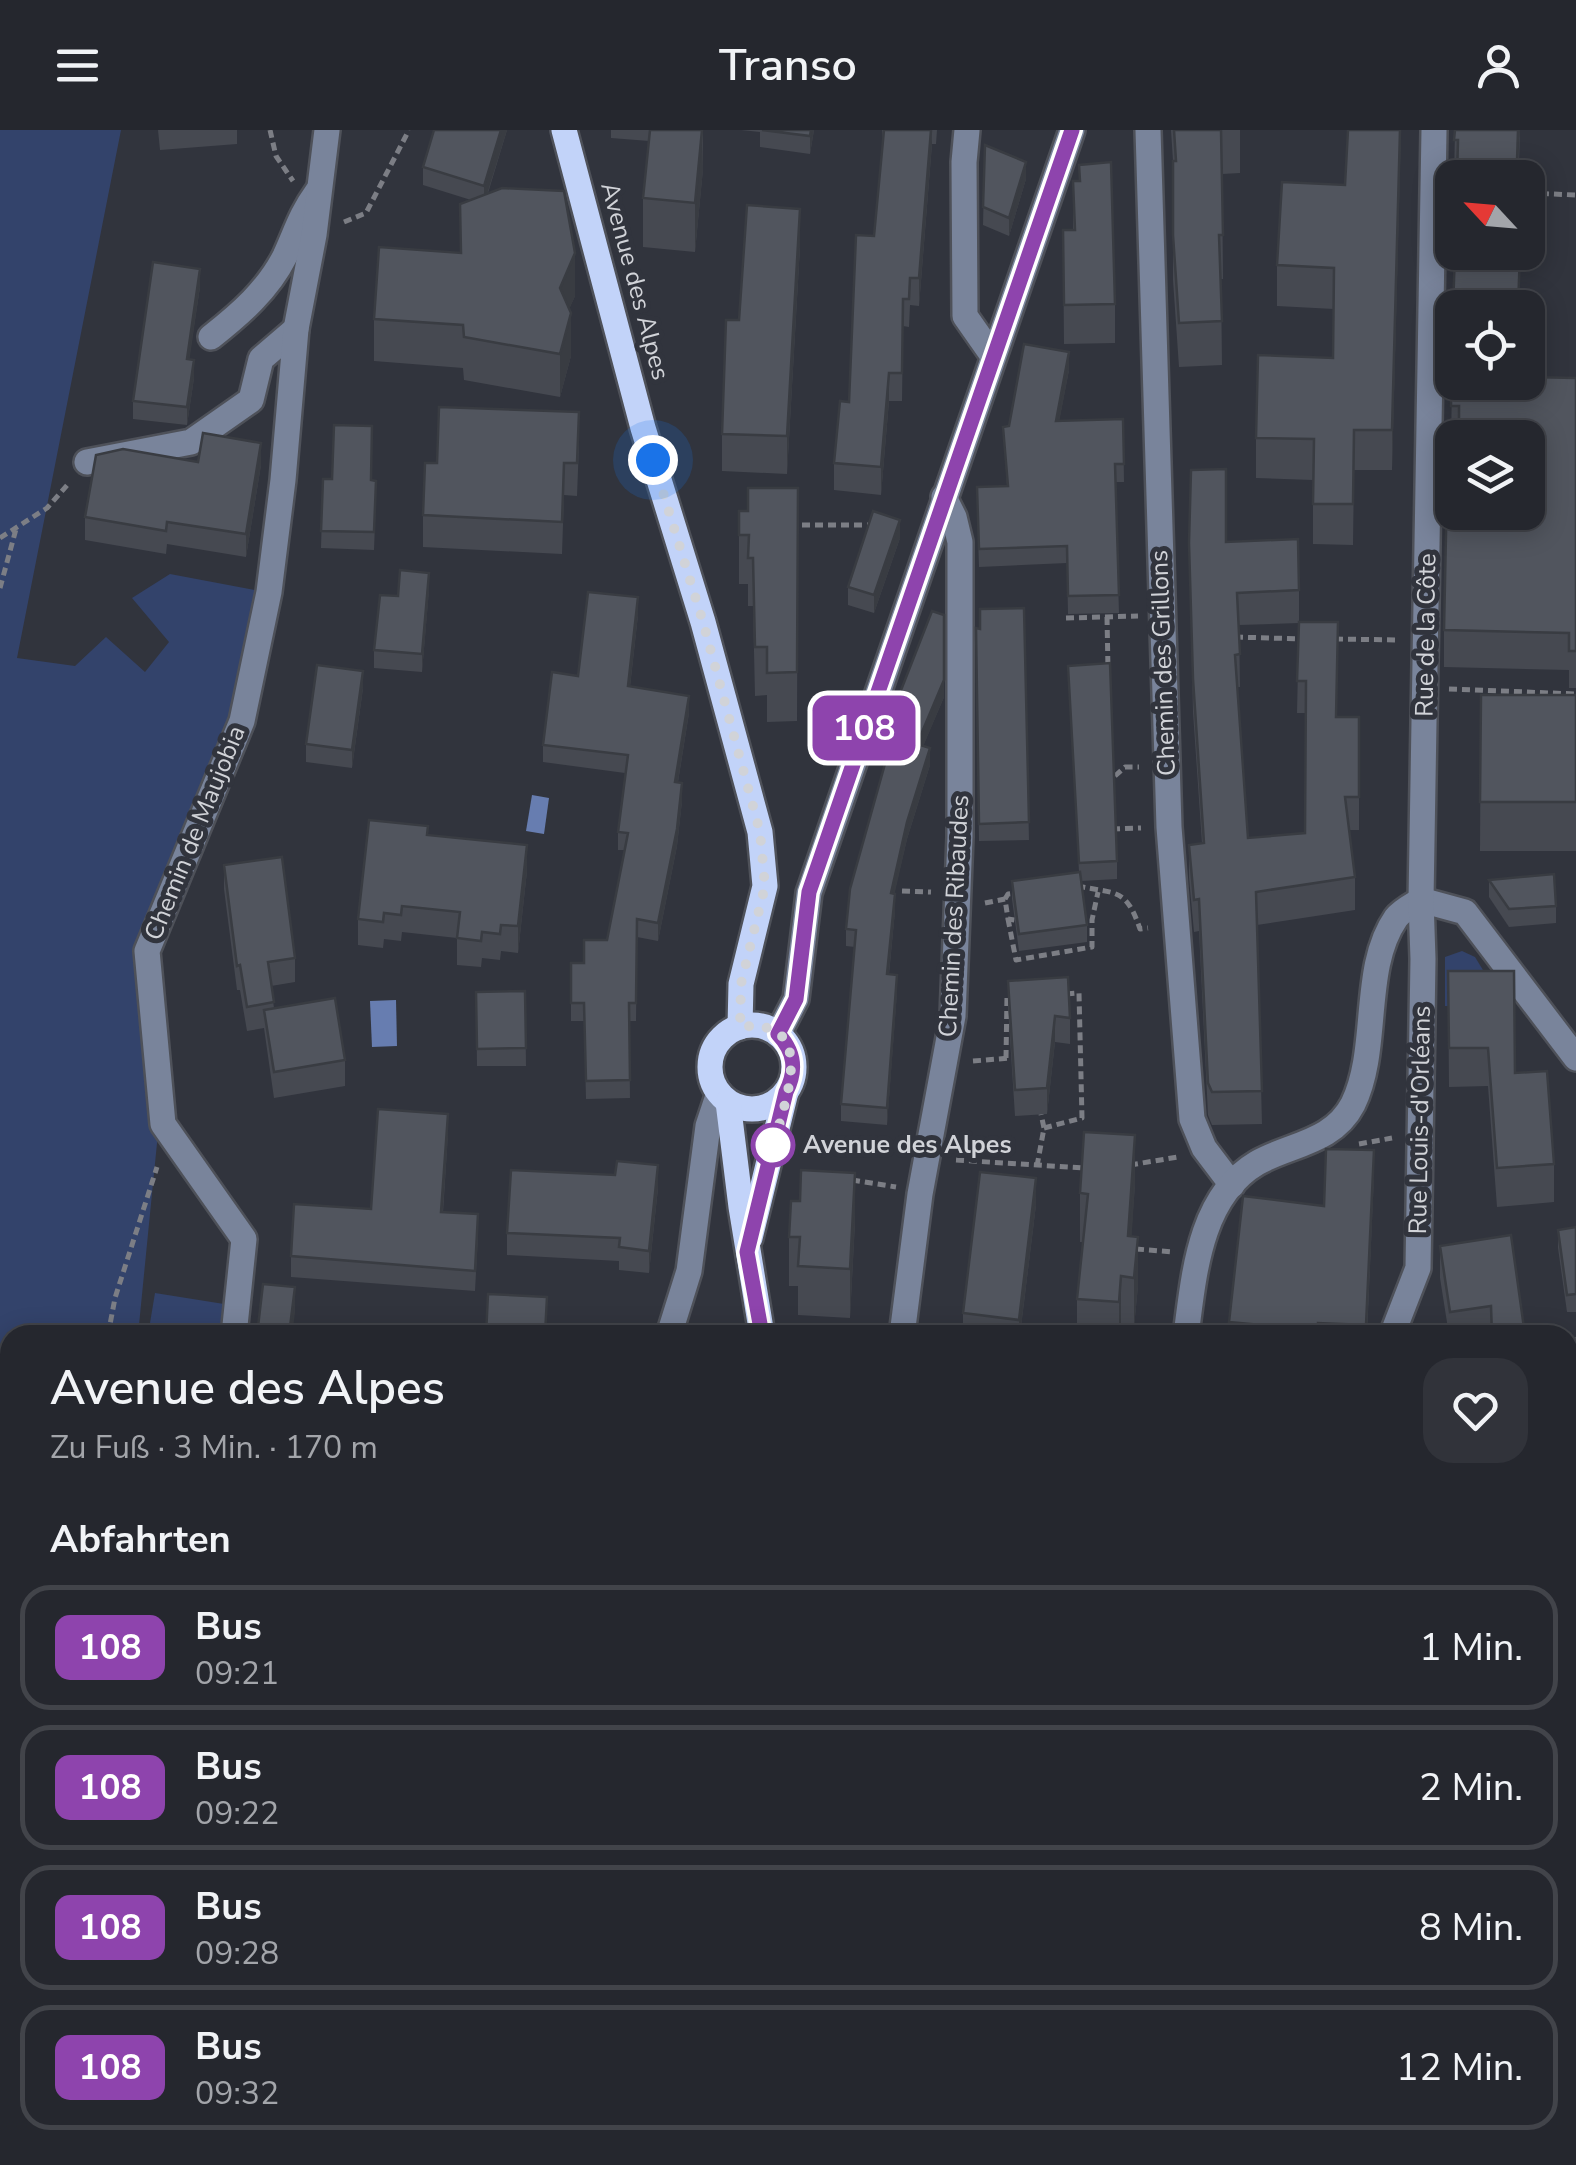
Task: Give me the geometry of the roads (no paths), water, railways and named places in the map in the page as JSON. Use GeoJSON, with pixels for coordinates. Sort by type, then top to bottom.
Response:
{"type":"FeatureCollection","features":[{"type":"Feature","properties":{"kind":"main road","name":"Avenue des Alpes"},"geometry":{"type":"LineString","coordinates":[[564,130],[643,428],[703,622],[760,832],[765,886],[741,984],[740,1027]]}},
{"type":"Feature","properties":{"kind":"main road"},"geometry":{"type":"LineString","coordinates":[[747,1252],[792,1080],[792,1056],[778,1034],[766,1028],[740,1027],[728,1033],[712,1054],[710,1068],[724,1098],[747,1252],[760,1325]]}},
{"type":"Feature","properties":{"kind":"main road"},"geometry":{"type":"LineString","coordinates":[[724,1098],[753,1109],[765,1107],[786,1092]]}},
{"type":"Feature","properties":{"kind":"street","name":"Chemin de Maujobia"},"geometry":{"type":"LineString","coordinates":[[235,1325],[244,1238],[163,1124],[147,951],[242,721],[268,592],[283,480],[296,328],[314,236],[314,197],[327,130]]}},
{"type":"Feature","properties":{"kind":"street"},"geometry":{"type":"LineString","coordinates":[[967,130],[965,316],[994,356]]}},
{"type":"Feature","properties":{"kind":"street"},"geometry":{"type":"LineString","coordinates":[[778,1034],[796,999],[809,892],[1072,130]]}},
{"type":"Feature","properties":{"kind":"street","name":"Chemin des Grillons"},"geometry":{"type":"LineString","coordinates":[[1148,130],[1161,615],[1175,922],[1192,1118],[1204,1148],[1232,1184]]}},
{"type":"Feature","properties":{"kind":"street","name":"Rue de la Côte"},"geometry":{"type":"LineString","coordinates":[[1420,900],[1434,130]]}},
{"type":"Feature","properties":{"kind":"street"},"geometry":{"type":"LineString","coordinates":[[211,338],[264,288],[284,257],[300,215],[314,197]]}},
{"type":"Feature","properties":{"kind":"street"},"geometry":{"type":"LineString","coordinates":[[88,462],[191,442],[251,400],[261,359],[296,328]]}},
{"type":"Feature","properties":{"kind":"street","name":"Chemin des Ribaudes"},"geometry":{"type":"LineString","coordinates":[[903,1325],[920,1194],[954,1016],[960,542],[944,497]]}},
{"type":"Feature","properties":{"kind":"street"},"geometry":{"type":"LineString","coordinates":[[1188,1325],[1206,1228],[1232,1184],[1256,1164],[1338,1126],[1352,1105],[1362,1077],[1382,951],[1397,916],[1420,900],[1465,912],[1576,1058]]}},
{"type":"Feature","properties":{"kind":"street","name":"Rue Louis-d'Orléans"},"geometry":{"type":"LineString","coordinates":[[1396,1325],[1418,1268],[1420,900]]}},
{"type":"Feature","properties":{"kind":"street"},"geometry":{"type":"LineString","coordinates":[[672,1325],[689,1271],[708,1126],[724,1098]]}},
{"type":"Feature","properties":{"kind":"place","name":"Avenue des Alpes"},"geometry":{"type":"Point","coordinates":[773,1145]}}]}
